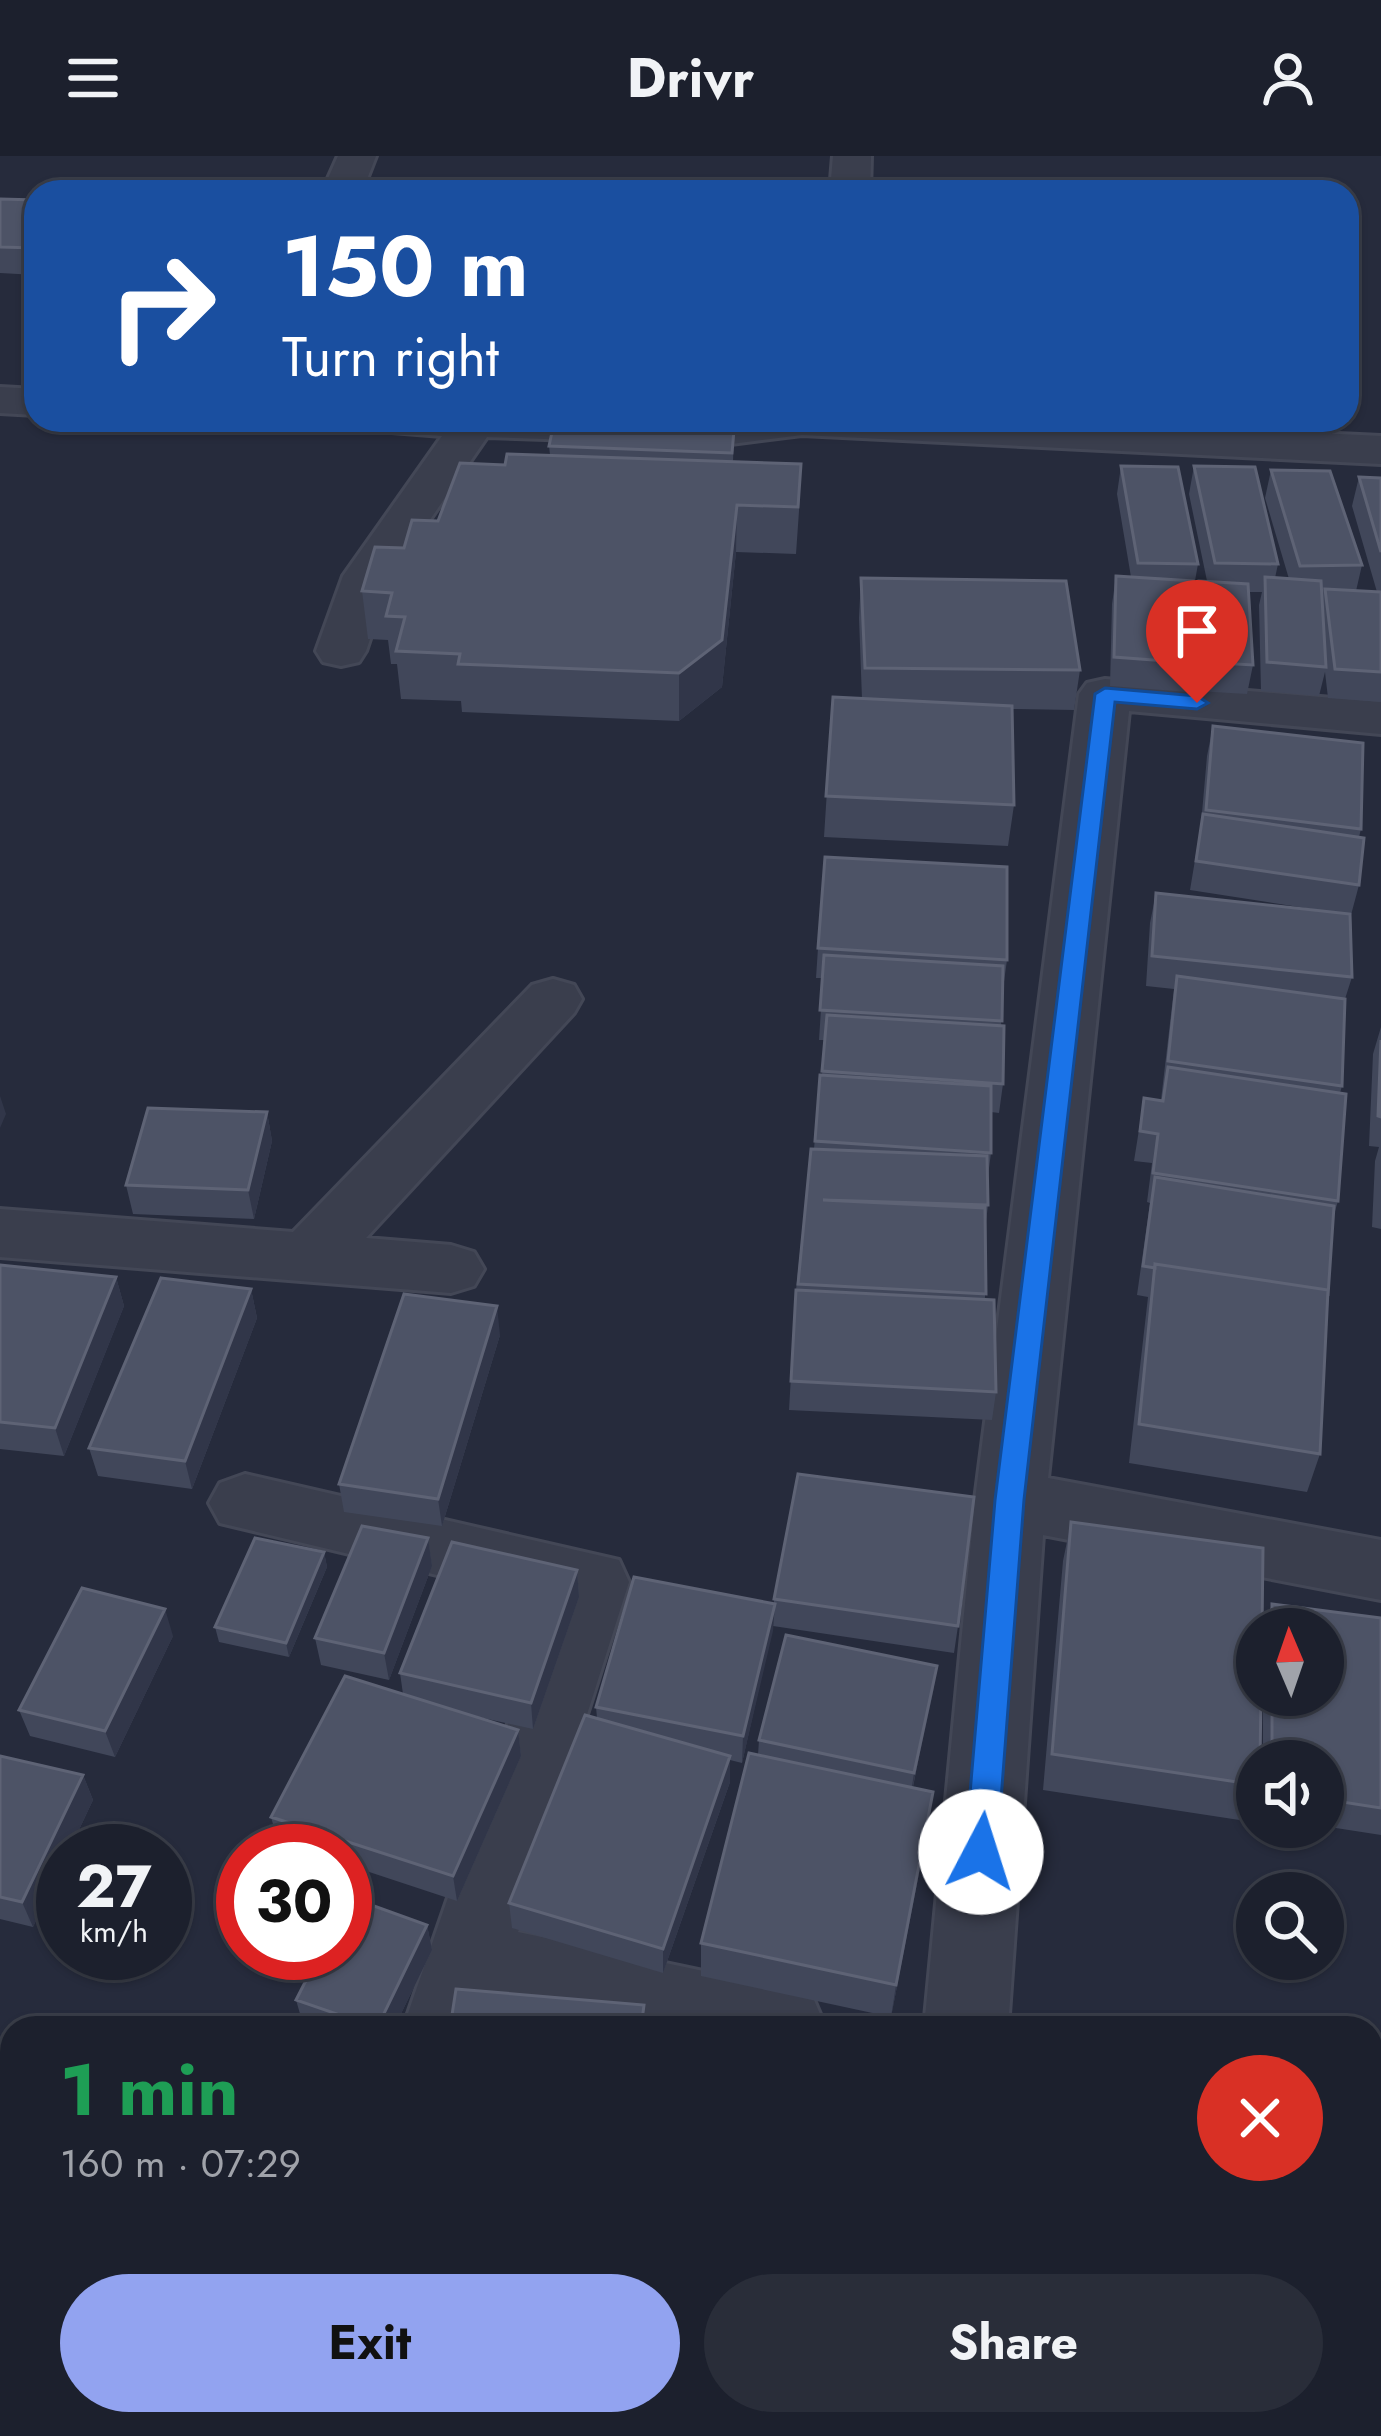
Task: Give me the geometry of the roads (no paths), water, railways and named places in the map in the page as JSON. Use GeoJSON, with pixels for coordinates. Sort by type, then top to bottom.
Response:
{"type":"FeatureCollection","features":[{"type":"Feature","properties":{"kind":"street"},"geometry":{"type":"LineString","coordinates":[[341,651],[367,576],[468,432]]}},
{"type":"Feature","properties":{"kind":"street"},"geometry":{"type":"LineString","coordinates":[[687,432],[730,432]]}},
{"type":"Feature","properties":{"kind":"street"},"geometry":{"type":"LineString","coordinates":[[1014,432],[1381,451]]}},
{"type":"Feature","properties":{"kind":"street"},"geometry":{"type":"LineString","coordinates":[[968,2016],[1010,1500],[1105,694],[1381,718]]}},
{"type":"Feature","properties":{"kind":"street"},"geometry":{"type":"LineString","coordinates":[[311,1255],[553,999]]}},
{"type":"Feature","properties":{"kind":"street"},"geometry":{"type":"LineString","coordinates":[[0,1233],[451,1269]]}},
{"type":"Feature","properties":{"kind":"street"},"geometry":{"type":"LineString","coordinates":[[1010,1500],[1381,1570]]}},
{"type":"Feature","properties":{"kind":"street"},"geometry":{"type":"LineString","coordinates":[[245,1503],[592,1582],[458,1994],[669,2016]]}}]}
